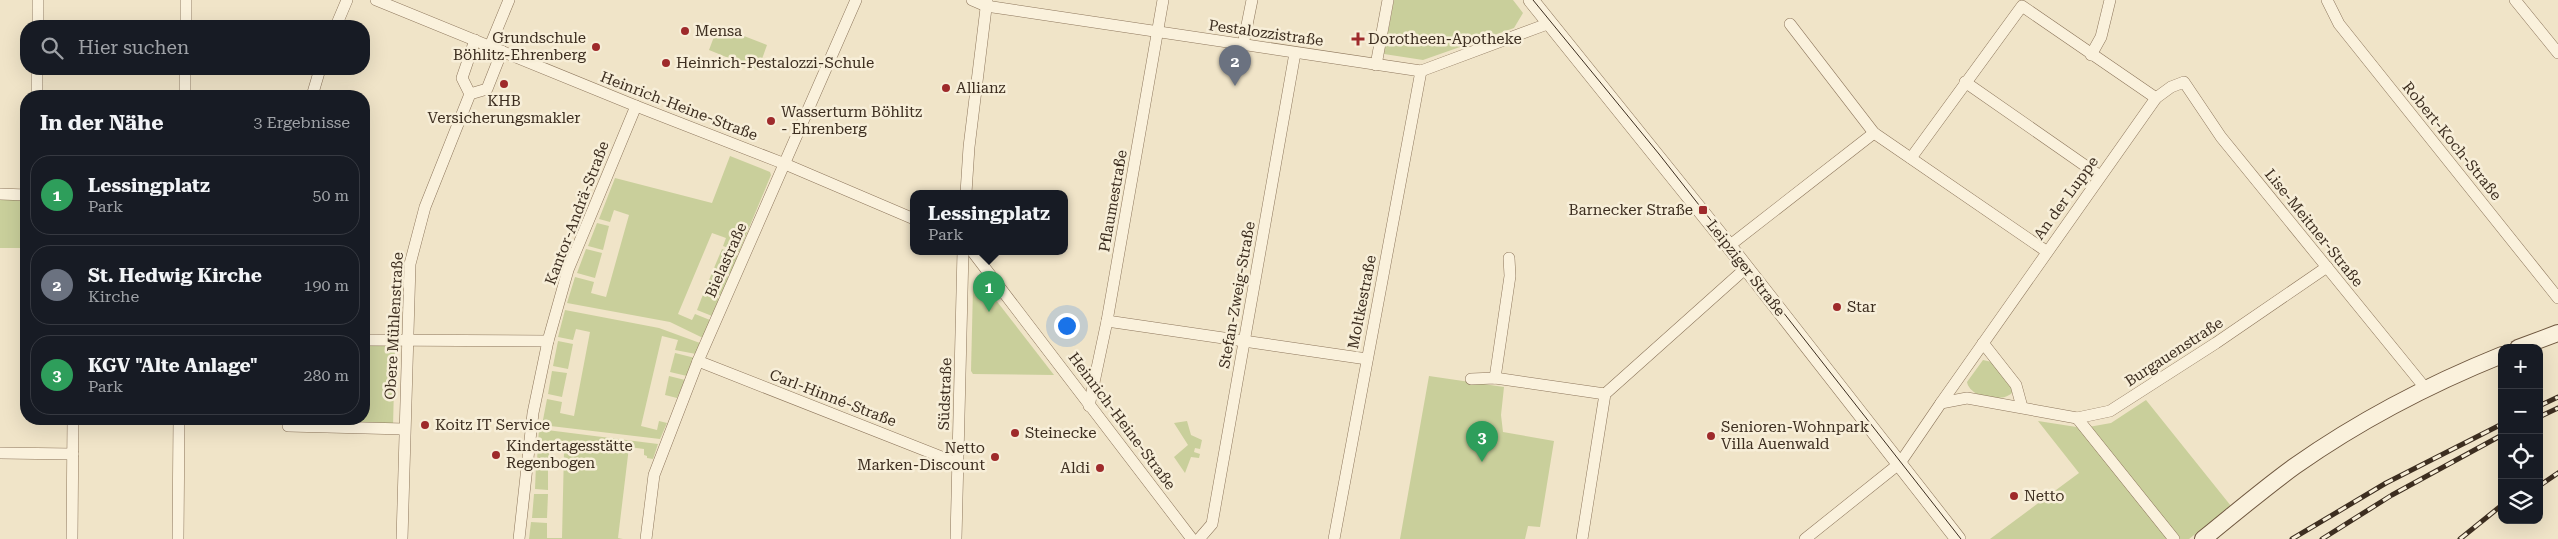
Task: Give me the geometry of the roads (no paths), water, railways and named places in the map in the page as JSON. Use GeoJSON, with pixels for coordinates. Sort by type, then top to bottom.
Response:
{"type":"FeatureCollection","features":[{"type":"Feature","properties":{"kind":"main road"},"geometry":{"type":"LineString","coordinates":[[2529,344],[2558,333]]}},
{"type":"Feature","properties":{"kind":"main road"},"geometry":{"type":"LineString","coordinates":[[2203,539],[2295,466],[2362,424],[2426,389],[2498,357]]}},
{"type":"Feature","properties":{"kind":"street"},"geometry":{"type":"LineString","coordinates":[[38,0],[38,20]]}},
{"type":"Feature","properties":{"kind":"street"},"geometry":{"type":"LineString","coordinates":[[186,0],[186,20]]}},
{"type":"Feature","properties":{"kind":"street"},"geometry":{"type":"LineString","coordinates":[[339,20],[347,0]]}},
{"type":"Feature","properties":{"kind":"street","name":"Heinrich-Heine-Straße"},"geometry":{"type":"LineString","coordinates":[[376,0],[636,106],[785,164],[910,217]]}},
{"type":"Feature","properties":{"kind":"street"},"geometry":{"type":"LineString","coordinates":[[490,46],[509,0]]}},
{"type":"Feature","properties":{"kind":"street","name":"Bielastraße"},"geometry":{"type":"LineString","coordinates":[[646,539],[654,475],[698,361],[856,0]]}},
{"type":"Feature","properties":{"kind":"street","name":"Pestalozzistraße"},"geometry":{"type":"LineString","coordinates":[[972,0],[1157,32],[1421,71],[1550,23]]}},
{"type":"Feature","properties":{"kind":"street","name":"Pflaumestraße"},"geometry":{"type":"LineString","coordinates":[[1090,406],[1107,320],[1163,0]]}},
{"type":"Feature","properties":{"kind":"street"},"geometry":{"type":"LineString","coordinates":[[1244,45],[1252,0]]}},
{"type":"Feature","properties":{"kind":"street"},"geometry":{"type":"LineString","coordinates":[[1376,65],[1388,0]]}},
{"type":"Feature","properties":{"kind":"street","name":"Leipziger Straße"},"geometry":{"type":"LineString","coordinates":[[1531,0],[1729,246],[1958,539]]}},
{"type":"Feature","properties":{"kind":"street"},"geometry":{"type":"LineString","coordinates":[[2091,55],[2101,36],[2110,0]]}},
{"type":"Feature","properties":{"kind":"street","name":"Robert-Koch-Straße"},"geometry":{"type":"LineString","coordinates":[[2328,0],[2339,24],[2558,298]]}},
{"type":"Feature","properties":{"kind":"street"},"geometry":{"type":"LineString","coordinates":[[2515,0],[2558,53]]}},
{"type":"Feature","properties":{"kind":"street"},"geometry":{"type":"LineString","coordinates":[[966,190],[969,148],[987,3]]}},
{"type":"Feature","properties":{"kind":"street"},"geometry":{"type":"LineString","coordinates":[[1910,158],[2022,6],[2156,98]]}},
{"type":"Feature","properties":{"kind":"street"},"geometry":{"type":"LineString","coordinates":[[1790,24],[1874,133],[2046,251]]}},
{"type":"Feature","properties":{"kind":"street"},"geometry":{"type":"LineString","coordinates":[[475,40],[462,78],[470,94],[487,89],[502,52]]}},
{"type":"Feature","properties":{"kind":"street","name":"Stefan-Zweig-Straße"},"geometry":{"type":"LineString","coordinates":[[1200,539],[1212,524],[1295,53]]}},
{"type":"Feature","properties":{"kind":"street","name":"Moltkestraße"},"geometry":{"type":"LineString","coordinates":[[1334,539],[1421,71]]}},
{"type":"Feature","properties":{"kind":"street"},"geometry":{"type":"LineString","coordinates":[[37,75],[37,90]]}},
{"type":"Feature","properties":{"kind":"street"},"geometry":{"type":"LineString","coordinates":[[185,75],[185,90]]}},
{"type":"Feature","properties":{"kind":"street"},"geometry":{"type":"LineString","coordinates":[[314,90],[318,75]]}},
{"type":"Feature","properties":{"kind":"street"},"geometry":{"type":"LineString","coordinates":[[1965,82],[2100,176]]}},
{"type":"Feature","properties":{"kind":"street","name":"An der Luppe"},"geometry":{"type":"LineString","coordinates":[[1983,343],[2046,251],[2156,98],[2171,87],[2184,82]]}},
{"type":"Feature","properties":{"kind":"street","name":"Lise-Meitner-Straße"},"geometry":{"type":"LineString","coordinates":[[2184,82],[2220,137],[2426,389]]}},
{"type":"Feature","properties":{"kind":"street","name":"Obere Mühlenstraße"},"geometry":{"type":"LineString","coordinates":[[402,539],[406,341],[410,264],[416,234],[470,94]]}},
{"type":"Feature","properties":{"kind":"street","name":"Kantor-Andrä-Straße"},"geometry":{"type":"LineString","coordinates":[[519,539],[533,413],[548,341],[568,270],[636,106]]}},
{"type":"Feature","properties":{"kind":"street"},"geometry":{"type":"LineString","coordinates":[[1729,246],[1874,133]]}},
{"type":"Feature","properties":{"kind":"street"},"geometry":{"type":"LineString","coordinates":[[0,194],[20,195]]}},
{"type":"Feature","properties":{"kind":"street","name":"Südstraße"},"geometry":{"type":"LineString","coordinates":[[956,539],[963,255]]}},
{"type":"Feature","properties":{"kind":"street","name":"Heinrich-Heine-Straße"},"geometry":{"type":"LineString","coordinates":[[975,255],[1090,406],[1151,482],[1192,539]]}},
{"type":"Feature","properties":{"kind":"street"},"geometry":{"type":"LineString","coordinates":[[1495,378],[1510,276],[1509,258]]}},
{"type":"Feature","properties":{"kind":"street","name":"Burgauenstraße"},"geometry":{"type":"LineString","coordinates":[[1941,403],[1967,398],[2077,418],[2110,410],[2216,343],[2327,266]]}},
{"type":"Feature","properties":{"kind":"street"},"geometry":{"type":"LineString","coordinates":[[1582,539],[1605,394],[1746,268]]}},
{"type":"Feature","properties":{"kind":"street"},"geometry":{"type":"LineString","coordinates":[[1107,320],[1367,359]]}},
{"type":"Feature","properties":{"kind":"street"},"geometry":{"type":"LineString","coordinates":[[370,340],[548,341]]}},
{"type":"Feature","properties":{"kind":"street"},"geometry":{"type":"LineString","coordinates":[[1804,539],[1900,463],[1983,343],[2016,385],[2022,407]]}},
{"type":"Feature","properties":{"kind":"street","name":"Carl-Hinné-Straße"},"geometry":{"type":"LineString","coordinates":[[698,361],[957,463]]}},
{"type":"Feature","properties":{"kind":"street"},"geometry":{"type":"LineString","coordinates":[[1471,379],[1495,378],[1605,394]]}},
{"type":"Feature","properties":{"kind":"street"},"geometry":{"type":"LineString","coordinates":[[2077,418],[2174,539]]}},
{"type":"Feature","properties":{"kind":"street"},"geometry":{"type":"LineString","coordinates":[[72,539],[74,425]]}},
{"type":"Feature","properties":{"kind":"street"},"geometry":{"type":"LineString","coordinates":[[178,539],[180,425]]}},
{"type":"Feature","properties":{"kind":"street"},"geometry":{"type":"LineString","coordinates":[[288,425],[404,429]]}},
{"type":"Feature","properties":{"kind":"street"},"geometry":{"type":"LineString","coordinates":[[0,453],[73,454]]}},
{"type":"Feature","properties":{"kind":"tram line"},"geometry":{"type":"LineString","coordinates":[[1533,0],[1659,154],[1961,539]]}},
{"type":"Feature","properties":{"kind":"railway"},"geometry":{"type":"LineString","coordinates":[[2543,404],[2558,397]]}},
{"type":"Feature","properties":{"kind":"railway"},"geometry":{"type":"LineString","coordinates":[[2543,415],[2558,408]]}},
{"type":"Feature","properties":{"kind":"railway"},"geometry":{"type":"LineString","coordinates":[[2292,539],[2386,483],[2498,426]]}},
{"type":"Feature","properties":{"kind":"railway"},"geometry":{"type":"LineString","coordinates":[[2322,539],[2392,495],[2498,437]]}},
{"type":"Feature","properties":{"kind":"railway"},"geometry":{"type":"LineString","coordinates":[[2543,483],[2558,473]]}},
{"type":"Feature","properties":{"kind":"railway"},"geometry":{"type":"LineString","coordinates":[[2460,539],[2498,508]]}},
{"type":"Feature","properties":{"kind":"place","name":"Mensa"},"geometry":{"type":"Point","coordinates":[685,31]}},
{"type":"Feature","properties":{"kind":"place","name":"Dorotheen-Apotheke"},"geometry":{"type":"Point","coordinates":[1358,39]}},
{"type":"Feature","properties":{"kind":"place","name":"Grundschule Böhlitz-Ehrenberg"},"geometry":{"type":"Point","coordinates":[596,47]}},
{"type":"Feature","properties":{"kind":"place","name":"Heinrich-Pestalozzi-Schule"},"geometry":{"type":"Point","coordinates":[666,63]}},
{"type":"Feature","properties":{"kind":"place","name":"KHB Versicherungsmakler"},"geometry":{"type":"Point","coordinates":[504,84]}},
{"type":"Feature","properties":{"kind":"place","name":"St. Hedwig Kirche"},"geometry":{"type":"Point","coordinates":[1235,86]}},
{"type":"Feature","properties":{"kind":"place","name":"Allianz"},"geometry":{"type":"Point","coordinates":[946,88]}},
{"type":"Feature","properties":{"kind":"place","name":"Wasserturm Böhlitz - Ehrenberg"},"geometry":{"type":"Point","coordinates":[771,121]}},
{"type":"Feature","properties":{"kind":"place","name":"Barnecker Straße"},"geometry":{"type":"Point","coordinates":[1703,210]}},
{"type":"Feature","properties":{"kind":"place","name":"Star"},"geometry":{"type":"Point","coordinates":[1837,307]}},
{"type":"Feature","properties":{"kind":"place","name":"Lessingplatz"},"geometry":{"type":"Point","coordinates":[989,312]}},
{"type":"Feature","properties":{"kind":"place","name":"Koitz IT Service"},"geometry":{"type":"Point","coordinates":[425,425]}},
{"type":"Feature","properties":{"kind":"place","name":"Steinecke"},"geometry":{"type":"Point","coordinates":[1015,433]}},
{"type":"Feature","properties":{"kind":"place","name":"Senioren-Wohnpark Villa Auenwald"},"geometry":{"type":"Point","coordinates":[1711,436]}},
{"type":"Feature","properties":{"kind":"place","name":"Kindertagesstätte Regenbogen"},"geometry":{"type":"Point","coordinates":[496,455]}},
{"type":"Feature","properties":{"kind":"place","name":"Netto Marken-Discount"},"geometry":{"type":"Point","coordinates":[995,457]}},
{"type":"Feature","properties":{"kind":"place","name":"KGV \"Alte Anlage\""},"geometry":{"type":"Point","coordinates":[1482,462]}},
{"type":"Feature","properties":{"kind":"place","name":"Aldi"},"geometry":{"type":"Point","coordinates":[1100,468]}},
{"type":"Feature","properties":{"kind":"place","name":"Netto"},"geometry":{"type":"Point","coordinates":[2014,496]}}]}
